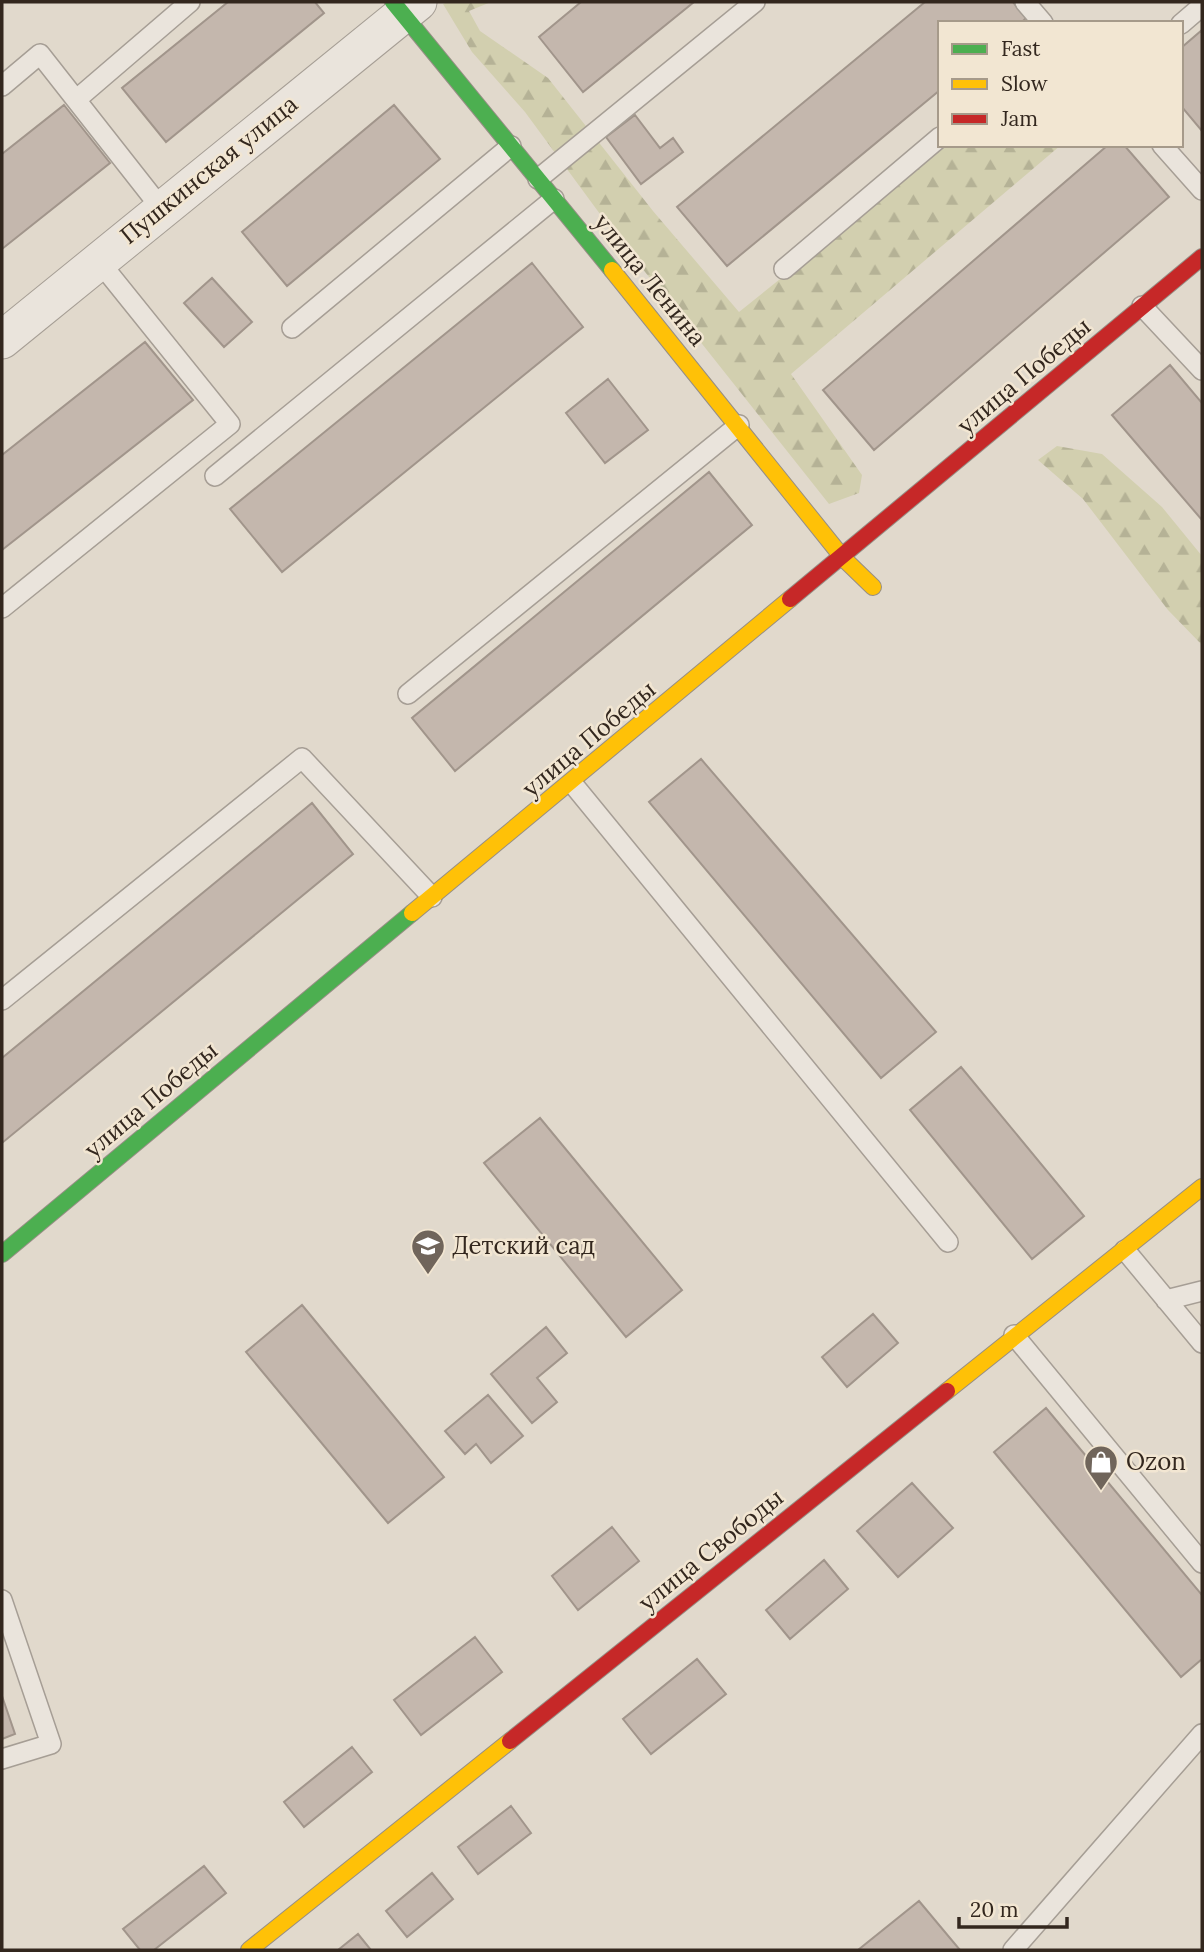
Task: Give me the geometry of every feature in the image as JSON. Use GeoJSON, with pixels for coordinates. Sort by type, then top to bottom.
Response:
{"type":"FeatureCollection","features":[{"type":"Feature","properties":{"kind":"street","name":"улица Ленина"},"geometry":{"type":"LineString","coordinates":[[404,6],[511,146],[739,425],[843,558],[873,587]]}},
{"type":"Feature","properties":{"kind":"street","name":"Пушкинская улица"},"geometry":{"type":"LineString","coordinates":[[2,340],[404,6]]}},
{"type":"Feature","properties":{"kind":"street","name":"улица Победы"},"geometry":{"type":"LineString","coordinates":[[2,1254],[843,558],[1202,257]]}},
{"type":"Feature","properties":{"kind":"street","name":"улица Свободы"},"geometry":{"type":"LineString","coordinates":[[249,1950],[1202,1187]]}},
{"type":"Feature","properties":{"kind":"lane"},"geometry":{"type":"LineString","coordinates":[[77,99],[190,2]]}},
{"type":"Feature","properties":{"kind":"lane"},"geometry":{"type":"LineString","coordinates":[[538,179],[755,2]]}},
{"type":"Feature","properties":{"kind":"lane"},"geometry":{"type":"LineString","coordinates":[[1025,2],[1041,21]]}},
{"type":"Feature","properties":{"kind":"lane"},"geometry":{"type":"LineString","coordinates":[[1183,22],[1202,6]]}},
{"type":"Feature","properties":{"kind":"lane"},"geometry":{"type":"LineString","coordinates":[[2,86],[40,54],[161,208]]}},
{"type":"Feature","properties":{"kind":"lane"},"geometry":{"type":"LineString","coordinates":[[784,269],[938,139]]}},
{"type":"Feature","properties":{"kind":"lane"},"geometry":{"type":"LineString","coordinates":[[292,328],[511,146]]}},
{"type":"Feature","properties":{"kind":"lane"},"geometry":{"type":"LineString","coordinates":[[1164,147],[1202,190]]}},
{"type":"Feature","properties":{"kind":"lane"},"geometry":{"type":"LineString","coordinates":[[215,476],[554,199]]}},
{"type":"Feature","properties":{"kind":"lane"},"geometry":{"type":"LineString","coordinates":[[2,608],[230,424],[98,260]]}},
{"type":"Feature","properties":{"kind":"lane"},"geometry":{"type":"LineString","coordinates":[[1142,306],[1202,370]]}},
{"type":"Feature","properties":{"kind":"lane"},"geometry":{"type":"LineString","coordinates":[[408,694],[739,425]]}},
{"type":"Feature","properties":{"kind":"lane"},"geometry":{"type":"LineString","coordinates":[[2,1000],[302,758],[432,897]]}},
{"type":"Feature","properties":{"kind":"lane"},"geometry":{"type":"LineString","coordinates":[[572,783],[948,1242]]}},
{"type":"Feature","properties":{"kind":"lane"},"geometry":{"type":"LineString","coordinates":[[1125,1250],[1202,1343]]}},
{"type":"Feature","properties":{"kind":"lane"},"geometry":{"type":"LineString","coordinates":[[1166,1300],[1202,1290]]}},
{"type":"Feature","properties":{"kind":"lane"},"geometry":{"type":"LineString","coordinates":[[1014,1335],[1202,1563]]}},
{"type":"Feature","properties":{"kind":"lane"},"geometry":{"type":"LineString","coordinates":[[2,1600],[51,1744],[2,1759]]}},
{"type":"Feature","properties":{"kind":"lane"},"geometry":{"type":"LineString","coordinates":[[1013,1950],[1202,1734]]}},
{"type":"Feature","properties":{"kind":"green space"},"geometry":{"type":"Polygon","coordinates":[[[491,2],[469,11],[480,31],[548,78],[653,211],[739,312],[945,147],[1059,147],[791,374],[862,475],[859,493],[829,504],[611,229],[525,112],[472,52],[443,4],[491,2]]]}},
{"type":"Feature","properties":{"kind":"green space"},"geometry":{"type":"Polygon","coordinates":[[[1057,446],[1102,454],[1162,507],[1202,556],[1202,645],[1168,610],[1083,499],[1038,460],[1057,446]]]}},
{"type":"Feature","properties":{"kind":"building"},"geometry":{"type":"Polygon","coordinates":[[[228,2],[315,2],[324,13],[166,142],[122,88],[228,2]]]}},
{"type":"Feature","properties":{"kind":"building"},"geometry":{"type":"Polygon","coordinates":[[[581,2],[694,2],[583,92],[539,37],[581,2]]]}},
{"type":"Feature","properties":{"kind":"building"},"geometry":{"type":"Polygon","coordinates":[[[925,2],[1013,2],[1026,18],[1023,21],[938,21],[938,92],[727,266],[677,207],[925,2]]]}},
{"type":"Feature","properties":{"kind":"building"},"geometry":{"type":"Polygon","coordinates":[[[1202,30],[1202,131],[1183,108],[1183,46],[1202,30]]]}},
{"type":"Feature","properties":{"kind":"building"},"geometry":{"type":"Polygon","coordinates":[[[64,105],[110,163],[2,249],[2,154],[64,105]]]}},
{"type":"Feature","properties":{"kind":"building"},"geometry":{"type":"Polygon","coordinates":[[[394,105],[440,159],[287,286],[242,232],[394,105]]]}},
{"type":"Feature","properties":{"kind":"building"},"geometry":{"type":"Polygon","coordinates":[[[635,115],[660,148],[673,138],[683,152],[641,184],[606,137],[635,115]]]}},
{"type":"Feature","properties":{"kind":"building"},"geometry":{"type":"Polygon","coordinates":[[[1106,147],[1126,147],[1169,197],[874,450],[823,390],[1106,147]]]}},
{"type":"Feature","properties":{"kind":"building"},"geometry":{"type":"Polygon","coordinates":[[[532,263],[583,327],[282,572],[230,509],[532,263]]]}},
{"type":"Feature","properties":{"kind":"building"},"geometry":{"type":"Polygon","coordinates":[[[212,278],[252,322],[224,347],[184,303],[212,278]]]}},
{"type":"Feature","properties":{"kind":"building"},"geometry":{"type":"Polygon","coordinates":[[[145,342],[193,400],[2,550],[2,455],[145,342]]]}},
{"type":"Feature","properties":{"kind":"building"},"geometry":{"type":"Polygon","coordinates":[[[1170,365],[1202,403],[1202,520],[1112,415],[1170,365]]]}},
{"type":"Feature","properties":{"kind":"building"},"geometry":{"type":"Polygon","coordinates":[[[608,379],[648,430],[605,463],[566,413],[608,379]]]}},
{"type":"Feature","properties":{"kind":"building"},"geometry":{"type":"Polygon","coordinates":[[[709,472],[752,525],[455,771],[412,718],[709,472]]]}},
{"type":"Feature","properties":{"kind":"building"},"geometry":{"type":"Polygon","coordinates":[[[701,759],[936,1032],[881,1078],[649,802],[701,759]]]}},
{"type":"Feature","properties":{"kind":"building"},"geometry":{"type":"Polygon","coordinates":[[[312,803],[353,854],[2,1143],[2,1058],[312,803]]]}},
{"type":"Feature","properties":{"kind":"building"},"geometry":{"type":"Polygon","coordinates":[[[961,1067],[1084,1216],[1032,1259],[910,1110],[961,1067]]]}},
{"type":"Feature","properties":{"kind":"building"},"geometry":{"type":"Polygon","coordinates":[[[540,1118],[682,1290],[626,1337],[484,1163],[540,1118]]]}},
{"type":"Feature","properties":{"kind":"building"},"geometry":{"type":"Polygon","coordinates":[[[302,1305],[444,1477],[388,1523],[246,1352],[302,1305]]]}},
{"type":"Feature","properties":{"kind":"building"},"geometry":{"type":"Polygon","coordinates":[[[873,1314],[898,1343],[847,1387],[822,1357],[873,1314]]]}},
{"type":"Feature","properties":{"kind":"building"},"geometry":{"type":"Polygon","coordinates":[[[546,1327],[567,1353],[537,1378],[557,1402],[532,1423],[491,1374],[546,1327]]]}},
{"type":"Feature","properties":{"kind":"building"},"geometry":{"type":"Polygon","coordinates":[[[488,1395],[523,1436],[491,1463],[476,1444],[465,1454],[445,1431],[488,1395]]]}},
{"type":"Feature","properties":{"kind":"building"},"geometry":{"type":"Polygon","coordinates":[[[1046,1408],[1202,1595],[1202,1659],[1181,1677],[994,1452],[1046,1408]]]}},
{"type":"Feature","properties":{"kind":"building"},"geometry":{"type":"Polygon","coordinates":[[[912,1483],[953,1528],[898,1577],[857,1531],[912,1483]]]}},
{"type":"Feature","properties":{"kind":"building"},"geometry":{"type":"Polygon","coordinates":[[[612,1527],[639,1561],[578,1610],[552,1576],[612,1527]]]}},
{"type":"Feature","properties":{"kind":"building"},"geometry":{"type":"Polygon","coordinates":[[[824,1560],[848,1589],[790,1639],[766,1610],[824,1560]]]}},
{"type":"Feature","properties":{"kind":"building"},"geometry":{"type":"Polygon","coordinates":[[[475,1637],[502,1672],[421,1735],[394,1700],[475,1637]]]}},
{"type":"Feature","properties":{"kind":"building"},"geometry":{"type":"Polygon","coordinates":[[[697,1659],[726,1694],[651,1754],[623,1719],[697,1659]]]}},
{"type":"Feature","properties":{"kind":"building"},"geometry":{"type":"Polygon","coordinates":[[[2,1696],[15,1734],[2,1739],[2,1696]]]}},
{"type":"Feature","properties":{"kind":"building"},"geometry":{"type":"Polygon","coordinates":[[[352,1747],[372,1772],[304,1827],[284,1802],[352,1747]]]}},
{"type":"Feature","properties":{"kind":"building"},"geometry":{"type":"Polygon","coordinates":[[[511,1806],[531,1833],[478,1874],[458,1847],[511,1806]]]}},
{"type":"Feature","properties":{"kind":"building"},"geometry":{"type":"Polygon","coordinates":[[[204,1866],[226,1893],[154,1950],[140,1950],[123,1929],[204,1866]]]}},
{"type":"Feature","properties":{"kind":"building"},"geometry":{"type":"Polygon","coordinates":[[[432,1873],[453,1899],[407,1937],[386,1911],[432,1873]]]}},
{"type":"Feature","properties":{"kind":"building"},"geometry":{"type":"Polygon","coordinates":[[[919,1901],[960,1950],[858,1950],[919,1901]]]}},
{"type":"Feature","properties":{"kind":"building"},"geometry":{"type":"Polygon","coordinates":[[[358,1934],[371,1950],[338,1950],[358,1934]]]}},
{"type":"Feature","properties":{"kind":"traffic: fast"},"geometry":{"type":"LineString","coordinates":[[393,2],[612,270]]}},
{"type":"Feature","properties":{"kind":"traffic: fast"},"geometry":{"type":"LineString","coordinates":[[2,1254],[412,913]]}},
{"type":"Feature","properties":{"kind":"traffic: slow"},"geometry":{"type":"LineString","coordinates":[[612,270],[843,558],[873,587]]}},
{"type":"Feature","properties":{"kind":"traffic: slow"},"geometry":{"type":"LineString","coordinates":[[412,913],[790,599]]}},
{"type":"Feature","properties":{"kind":"traffic: slow"},"geometry":{"type":"LineString","coordinates":[[947,1391],[1202,1187]]}},
{"type":"Feature","properties":{"kind":"traffic: slow"},"geometry":{"type":"LineString","coordinates":[[249,1950],[510,1741]]}},
{"type":"Feature","properties":{"kind":"traffic: jam"},"geometry":{"type":"LineString","coordinates":[[790,599],[1202,257]]}},
{"type":"Feature","properties":{"kind":"traffic: jam"},"geometry":{"type":"LineString","coordinates":[[510,1741],[947,1391]]}},
{"type":"Feature","properties":{"kind":"place","name":"Детский сад"},"geometry":{"type":"Point","coordinates":[428,1276]}},
{"type":"Feature","properties":{"kind":"place","name":"Ozon"},"geometry":{"type":"Point","coordinates":[1101,1492]}}]}
